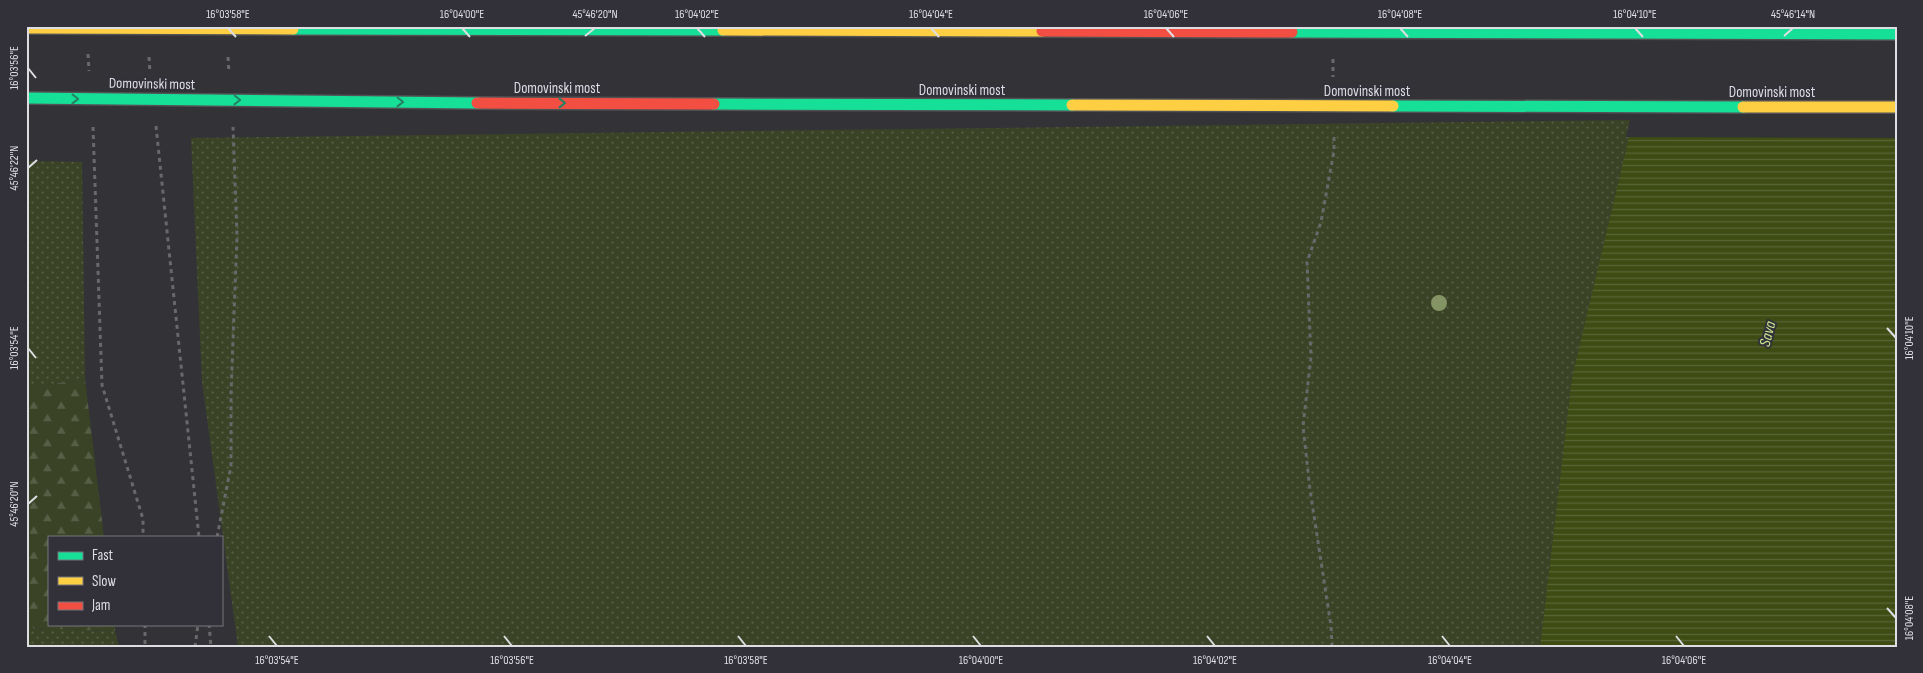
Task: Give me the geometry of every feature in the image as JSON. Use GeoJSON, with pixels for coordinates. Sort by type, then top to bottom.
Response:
{"type":"FeatureCollection","features":[{"type":"Feature","properties":{"kind":"main road"},"geometry":{"type":"LineString","coordinates":[[26,28],[1897,34]]}},
{"type":"Feature","properties":{"kind":"main road","name":"Domovinski most"},"geometry":{"type":"LineString","coordinates":[[26,98],[452,103],[1897,107]]}},
{"type":"Feature","properties":{"kind":"path"},"geometry":{"type":"LineString","coordinates":[[88,45],[90,74]]}},
{"type":"Feature","properties":{"kind":"path"},"geometry":{"type":"LineString","coordinates":[[228,55],[230,74]]}},
{"type":"Feature","properties":{"kind":"path"},"geometry":{"type":"LineString","coordinates":[[1333,55],[1333,84]]}},
{"type":"Feature","properties":{"kind":"path"},"geometry":{"type":"LineString","coordinates":[[148,56],[150,76]]}},
{"type":"Feature","properties":{"kind":"path"},"geometry":{"type":"LineString","coordinates":[[92,121],[96,177],[102,385],[142,519],[143,536]]}},
{"type":"Feature","properties":{"kind":"path"},"geometry":{"type":"LineString","coordinates":[[217,536],[231,466],[231,393],[237,236],[233,122]]}},
{"type":"Feature","properties":{"kind":"path"},"geometry":{"type":"LineString","coordinates":[[156,126],[199,536]]}},
{"type":"Feature","properties":{"kind":"path"},"geometry":{"type":"LineString","coordinates":[[1332,647],[1331,626],[1310,490],[1303,426],[1311,357],[1307,262],[1321,222],[1334,151],[1334,132]]}},
{"type":"Feature","properties":{"kind":"path"},"geometry":{"type":"LineString","coordinates":[[145,626],[145,647]]}},
{"type":"Feature","properties":{"kind":"path"},"geometry":{"type":"LineString","coordinates":[[195,647],[198,626]]}},
{"type":"Feature","properties":{"kind":"path"},"geometry":{"type":"LineString","coordinates":[[209,626],[211,647]]}},
{"type":"Feature","properties":{"kind":"green space"},"geometry":{"type":"Polygon","coordinates":[[[1633,120],[1572,377],[1540,647],[238,647],[202,381],[191,138],[1633,120]]]}},
{"type":"Feature","properties":{"kind":"green space"},"geometry":{"type":"Polygon","coordinates":[[[26,161],[82,162],[85,379],[26,388],[26,161]]]}},
{"type":"Feature","properties":{"kind":"green space"},"geometry":{"type":"Polygon","coordinates":[[[85,379],[104,536],[48,536],[48,626],[115,626],[115,631],[26,628],[26,388],[85,379]]]}},
{"type":"Feature","properties":{"kind":"green space"},"geometry":{"type":"Polygon","coordinates":[[[26,628],[115,631],[119,647],[26,647],[26,628]]]}},
{"type":"Feature","properties":{"kind":"water","name":"Sava"},"geometry":{"type":"Polygon","coordinates":[[[1897,26],[1897,647],[1540,647],[1572,377],[1633,120],[1897,26]]]}},
{"type":"Feature","properties":{"kind":"pier"},"geometry":{"type":"Polygon","coordinates":[[[1651,26],[1897,26],[1897,138],[1626,137],[1651,26]]]}},
{"type":"Feature","properties":{"kind":"traffic: fast"},"geometry":{"type":"LineString","coordinates":[[293,29],[723,30]]}},
{"type":"Feature","properties":{"kind":"traffic: fast"},"geometry":{"type":"LineString","coordinates":[[1292,32],[1897,34]]}},
{"type":"Feature","properties":{"kind":"traffic: fast"},"geometry":{"type":"LineString","coordinates":[[26,98],[477,103]]}},
{"type":"Feature","properties":{"kind":"traffic: fast"},"geometry":{"type":"LineString","coordinates":[[714,104],[1072,105]]}},
{"type":"Feature","properties":{"kind":"traffic: fast"},"geometry":{"type":"LineString","coordinates":[[1393,106],[1743,107]]}},
{"type":"Feature","properties":{"kind":"traffic: slow"},"geometry":{"type":"LineString","coordinates":[[26,28],[293,29]]}},
{"type":"Feature","properties":{"kind":"traffic: slow"},"geometry":{"type":"LineString","coordinates":[[723,30],[1042,31]]}},
{"type":"Feature","properties":{"kind":"traffic: slow"},"geometry":{"type":"LineString","coordinates":[[1072,105],[1393,106]]}},
{"type":"Feature","properties":{"kind":"traffic: slow"},"geometry":{"type":"LineString","coordinates":[[1743,107],[1897,107]]}},
{"type":"Feature","properties":{"kind":"traffic: jam"},"geometry":{"type":"LineString","coordinates":[[1042,31],[1292,32]]}},
{"type":"Feature","properties":{"kind":"traffic: jam"},"geometry":{"type":"LineString","coordinates":[[477,103],[714,104]]}}]}
